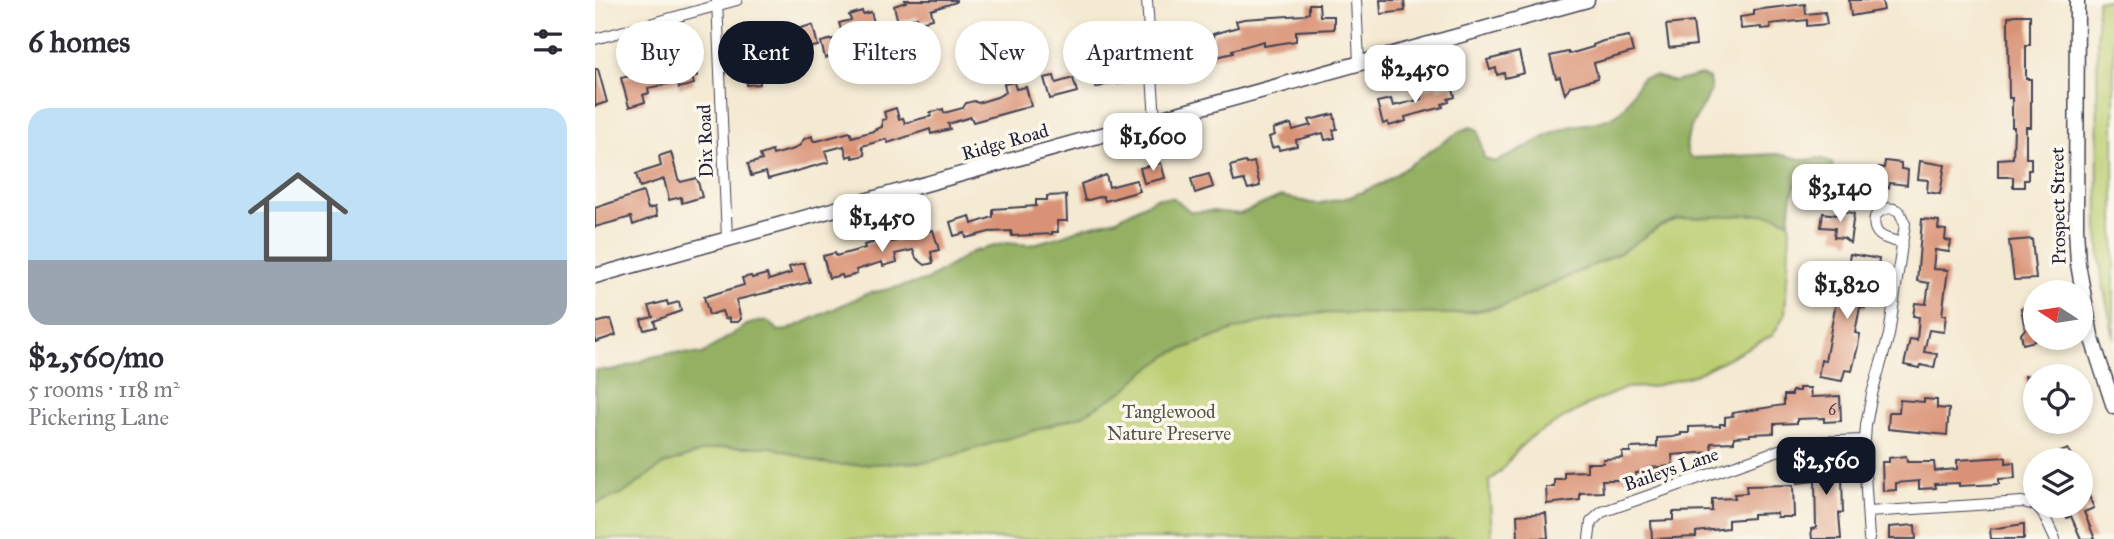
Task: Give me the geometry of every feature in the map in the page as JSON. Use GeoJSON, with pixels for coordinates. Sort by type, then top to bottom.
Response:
{"type":"FeatureCollection","features":[{"type":"Feature","properties":{"kind":"street"},"geometry":{"type":"LineString","coordinates":[[595,39],[717,3],[737,0]]}},
{"type":"Feature","properties":{"kind":"street"},"geometry":{"type":"LineString","coordinates":[[1147,0],[1154,120]]}},
{"type":"Feature","properties":{"kind":"street"},"geometry":{"type":"LineString","coordinates":[[1356,0],[1359,62]]}},
{"type":"Feature","properties":{"kind":"street","name":"Ridge Road"},"geometry":{"type":"LineString","coordinates":[[595,276],[1359,62],[1551,5],[1587,0]]}},
{"type":"Feature","properties":{"kind":"street","name":"Prospect Street"},"geometry":{"type":"LineString","coordinates":[[2077,0],[2078,264],[2082,298],[2091,336],[2114,407]]}},
{"type":"Feature","properties":{"kind":"street","name":"Dix Road"},"geometry":{"type":"LineString","coordinates":[[717,3],[727,239]]}},
{"type":"Feature","properties":{"kind":"street"},"geometry":{"type":"LineString","coordinates":[[1869,539],[1865,440],[1872,394],[1889,335],[1902,243]]}},
{"type":"Feature","properties":{"kind":"street","name":"Baileys Lane"},"geometry":{"type":"LineString","coordinates":[[1589,539],[1591,522],[1602,512],[1785,448],[1813,442],[1865,440]]}},
{"type":"Feature","properties":{"kind":"street"},"geometry":{"type":"LineString","coordinates":[[1868,512],[2023,502]]}},
{"type":"Feature","properties":{"kind":"street"},"geometry":{"type":"LineString","coordinates":[[2045,518],[2055,539]]}},
{"type":"Feature","properties":{"kind":"green space"},"geometry":{"type":"Polygon","coordinates":[[[2097,0],[2114,0],[2114,339],[2102,279],[2098,233],[2097,0]]]}},
{"type":"Feature","properties":{"kind":"green space"},"geometry":{"type":"Polygon","coordinates":[[[1701,75],[1709,79],[1711,90],[1689,132],[1687,150],[1690,158],[1777,154],[1806,160],[1820,158],[1833,165],[1833,169],[1827,173],[1801,180],[1797,184],[1792,195],[1789,221],[1764,214],[1676,219],[1660,226],[1620,253],[1503,306],[1453,314],[1319,313],[1274,319],[1234,330],[1172,353],[1143,373],[1125,390],[1081,416],[928,462],[840,465],[821,463],[772,447],[726,447],[707,450],[663,465],[624,493],[595,504],[595,370],[617,370],[671,353],[702,354],[747,325],[760,321],[769,322],[779,331],[788,330],[866,294],[925,281],[972,252],[1006,243],[1030,245],[1065,235],[1117,219],[1156,198],[1174,198],[1191,212],[1240,214],[1281,196],[1316,204],[1350,197],[1383,183],[1460,131],[1471,127],[1478,130],[1484,158],[1494,162],[1559,130],[1616,115],[1642,78],[1656,76],[1674,82],[1701,75]]]}},
{"type":"Feature","properties":{"kind":"green space","name":"Tanglewood Nature Preserve"},"geometry":{"type":"Polygon","coordinates":[[[1764,214],[1789,221],[1790,231],[1785,314],[1773,335],[1697,374],[1651,387],[1626,388],[1593,402],[1531,437],[1489,481],[1492,539],[595,539],[595,398],[1043,272],[1256,323],[1320,313],[1453,314],[1503,306],[1620,253],[1660,226],[1681,218],[1764,214]]]}},
{"type":"Feature","properties":{"kind":"building"},"geometry":{"type":"Polygon","coordinates":[[[905,0],[956,0],[931,10],[933,19],[919,21],[917,17],[898,21],[894,6],[906,2],[905,0]]]}},
{"type":"Feature","properties":{"kind":"building"},"geometry":{"type":"Polygon","coordinates":[[[1380,0],[1404,0],[1405,11],[1381,14],[1380,0]]]}},
{"type":"Feature","properties":{"kind":"building"},"geometry":{"type":"Polygon","coordinates":[[[1849,0],[1882,0],[1884,10],[1851,16],[1849,0]]]}},
{"type":"Feature","properties":{"kind":"building"},"geometry":{"type":"Polygon","coordinates":[[[1309,4],[1319,4],[1320,16],[1334,16],[1334,29],[1296,31],[1296,41],[1264,46],[1264,41],[1218,57],[1218,33],[1238,27],[1236,21],[1309,13],[1309,4]]]}},
{"type":"Feature","properties":{"kind":"building"},"geometry":{"type":"Polygon","coordinates":[[[1805,4],[1806,14],[1825,12],[1827,24],[1807,26],[1807,20],[1770,24],[1771,28],[1741,29],[1740,17],[1754,15],[1754,10],[1805,4]]]}},
{"type":"Feature","properties":{"kind":"building"},"geometry":{"type":"Polygon","coordinates":[[[862,11],[863,14],[871,12],[874,21],[847,21],[851,20],[849,15],[862,11]]]}},
{"type":"Feature","properties":{"kind":"building"},"geometry":{"type":"Polygon","coordinates":[[[2030,15],[2030,45],[2026,45],[2026,79],[2031,79],[2031,127],[2026,127],[2026,158],[2031,158],[2031,170],[2028,170],[2028,180],[2024,180],[2024,187],[2013,187],[2013,177],[1998,177],[1998,159],[2013,158],[2008,17],[2030,15]]]}},
{"type":"Feature","properties":{"kind":"building"},"geometry":{"type":"Polygon","coordinates":[[[1693,22],[1696,45],[1669,48],[1666,25],[1693,22]]]}},
{"type":"Feature","properties":{"kind":"building"},"geometry":{"type":"Polygon","coordinates":[[[814,30],[818,46],[814,47],[814,30]]]}},
{"type":"Feature","properties":{"kind":"building"},"geometry":{"type":"Polygon","coordinates":[[[1629,36],[1633,52],[1594,63],[1598,78],[1570,86],[1565,94],[1560,77],[1556,78],[1550,56],[1569,54],[1603,41],[1629,36]]]}},
{"type":"Feature","properties":{"kind":"building"},"geometry":{"type":"Polygon","coordinates":[[[828,40],[828,57],[825,58],[821,42],[828,40]]]}},
{"type":"Feature","properties":{"kind":"building"},"geometry":{"type":"Polygon","coordinates":[[[1519,52],[1524,73],[1505,78],[1504,73],[1497,75],[1496,68],[1490,70],[1487,60],[1519,52]]]}},
{"type":"Feature","properties":{"kind":"building"},"geometry":{"type":"Polygon","coordinates":[[[595,69],[598,69],[607,102],[595,106],[595,69]]]}},
{"type":"Feature","properties":{"kind":"building"},"geometry":{"type":"Polygon","coordinates":[[[1054,76],[1056,83],[1063,81],[1063,84],[1075,84],[1077,92],[1050,99],[1046,84],[1049,84],[1049,77],[1054,76]]]}},
{"type":"Feature","properties":{"kind":"building"},"geometry":{"type":"Polygon","coordinates":[[[623,84],[668,84],[648,88],[649,93],[643,95],[645,102],[629,107],[623,84]]]}},
{"type":"Feature","properties":{"kind":"building"},"geometry":{"type":"Polygon","coordinates":[[[678,84],[694,84],[679,88],[678,84]]]}},
{"type":"Feature","properties":{"kind":"building"},"geometry":{"type":"Polygon","coordinates":[[[1004,84],[1015,84],[1016,89],[1026,87],[1031,106],[973,122],[971,117],[948,124],[950,129],[931,134],[930,129],[888,143],[887,139],[862,146],[865,155],[853,158],[852,155],[847,157],[844,146],[825,151],[829,162],[768,179],[766,172],[751,176],[748,164],[762,160],[760,155],[772,151],[773,155],[794,149],[804,139],[812,136],[813,141],[817,141],[850,132],[852,137],[877,130],[882,127],[882,120],[886,119],[884,112],[896,108],[899,119],[903,118],[905,123],[931,116],[930,113],[943,109],[944,113],[963,108],[966,103],[978,103],[1006,92],[1004,84]]]}},
{"type":"Feature","properties":{"kind":"building"},"geometry":{"type":"Polygon","coordinates":[[[1452,85],[1455,97],[1442,104],[1443,107],[1405,117],[1406,121],[1389,126],[1388,122],[1383,124],[1377,102],[1391,99],[1393,106],[1422,99],[1420,91],[1452,85]]]}},
{"type":"Feature","properties":{"kind":"building"},"geometry":{"type":"Polygon","coordinates":[[[1334,114],[1337,129],[1333,130],[1335,138],[1325,140],[1323,133],[1296,140],[1297,146],[1279,150],[1278,146],[1272,148],[1269,137],[1275,135],[1273,129],[1291,124],[1293,130],[1311,125],[1309,120],[1334,114]]]}},
{"type":"Feature","properties":{"kind":"building"},"geometry":{"type":"Polygon","coordinates":[[[671,152],[678,179],[681,182],[697,178],[702,197],[682,203],[681,197],[669,200],[664,179],[640,187],[636,174],[661,166],[659,156],[671,152]]]}},
{"type":"Feature","properties":{"kind":"building"},"geometry":{"type":"Polygon","coordinates":[[[1885,161],[1901,163],[1901,169],[1908,170],[1907,185],[1890,183],[1889,188],[1876,186],[1879,167],[1884,168],[1885,161]]]}},
{"type":"Feature","properties":{"kind":"building"},"geometry":{"type":"Polygon","coordinates":[[[1920,161],[1945,165],[1940,194],[1927,192],[1928,180],[1918,179],[1920,161]]]}},
{"type":"Feature","properties":{"kind":"building"},"geometry":{"type":"Polygon","coordinates":[[[1254,162],[1260,186],[1248,189],[1244,180],[1234,182],[1230,166],[1254,162]]]}},
{"type":"Feature","properties":{"kind":"building"},"geometry":{"type":"Polygon","coordinates":[[[1161,163],[1165,178],[1144,183],[1140,168],[1161,163]]]}},
{"type":"Feature","properties":{"kind":"building"},"geometry":{"type":"Polygon","coordinates":[[[1209,174],[1213,187],[1195,193],[1191,179],[1209,174]]]}},
{"type":"Feature","properties":{"kind":"building"},"geometry":{"type":"Polygon","coordinates":[[[1106,175],[1109,187],[1136,180],[1140,191],[1105,201],[1103,196],[1085,201],[1081,184],[1106,175]]]}},
{"type":"Feature","properties":{"kind":"building"},"geometry":{"type":"Polygon","coordinates":[[[643,192],[648,209],[655,207],[657,216],[633,225],[631,217],[595,227],[595,208],[643,192]]]}},
{"type":"Feature","properties":{"kind":"building"},"geometry":{"type":"Polygon","coordinates":[[[1066,195],[1067,221],[1057,221],[1058,232],[1012,236],[1011,231],[989,232],[966,238],[965,233],[954,236],[950,222],[970,216],[972,224],[993,217],[993,209],[1036,206],[1036,200],[1047,200],[1047,196],[1066,195]]]}},
{"type":"Feature","properties":{"kind":"building"},"geometry":{"type":"Polygon","coordinates":[[[1837,211],[1854,213],[1850,243],[1844,238],[1834,237],[1835,228],[1821,227],[1823,213],[1837,215],[1837,211]]]}},
{"type":"Feature","properties":{"kind":"building"},"geometry":{"type":"Polygon","coordinates":[[[1922,219],[1939,221],[1938,229],[1946,230],[1945,240],[1951,241],[1949,252],[1935,250],[1933,269],[1948,270],[1942,315],[1946,315],[1944,332],[1929,330],[1924,352],[1937,354],[1934,368],[1904,365],[1910,339],[1917,340],[1919,317],[1913,316],[1915,303],[1926,304],[1929,283],[1917,281],[1922,219]]]}},
{"type":"Feature","properties":{"kind":"building"},"geometry":{"type":"Polygon","coordinates":[[[920,230],[921,233],[933,230],[939,250],[931,252],[933,263],[925,265],[916,258],[913,250],[895,254],[897,262],[883,266],[882,262],[856,270],[857,274],[829,278],[823,256],[835,253],[836,256],[891,238],[892,242],[912,236],[911,232],[920,230]]]}},
{"type":"Feature","properties":{"kind":"building"},"geometry":{"type":"Polygon","coordinates":[[[2032,239],[2036,279],[2014,280],[2009,241],[2032,239]]]}},
{"type":"Feature","properties":{"kind":"building"},"geometry":{"type":"Polygon","coordinates":[[[1850,254],[1879,259],[1877,272],[1865,270],[1862,294],[1867,295],[1865,308],[1860,307],[1855,333],[1860,334],[1858,346],[1852,371],[1845,370],[1842,381],[1818,377],[1821,360],[1825,361],[1836,302],[1839,302],[1843,295],[1850,254]]]}},
{"type":"Feature","properties":{"kind":"building"},"geometry":{"type":"Polygon","coordinates":[[[804,263],[810,282],[736,300],[741,319],[738,322],[725,319],[722,311],[709,315],[704,297],[744,285],[742,278],[767,274],[769,280],[791,273],[789,267],[804,263]]]}},
{"type":"Feature","properties":{"kind":"building"},"geometry":{"type":"Polygon","coordinates":[[[667,301],[668,305],[679,302],[681,311],[654,321],[656,327],[644,330],[641,320],[653,317],[649,306],[667,301]]]}},
{"type":"Feature","properties":{"kind":"building"},"geometry":{"type":"Polygon","coordinates":[[[611,319],[616,335],[595,342],[595,323],[611,319]]]}},
{"type":"Feature","properties":{"kind":"building"},"geometry":{"type":"Polygon","coordinates":[[[1799,388],[1810,388],[1811,397],[1840,396],[1841,421],[1824,422],[1824,418],[1797,419],[1797,423],[1774,424],[1774,433],[1750,434],[1734,437],[1734,442],[1711,443],[1712,452],[1672,455],[1673,466],[1648,468],[1648,472],[1636,473],[1636,480],[1602,480],[1603,492],[1580,493],[1580,500],[1547,504],[1546,487],[1554,487],[1554,479],[1564,479],[1564,472],[1587,471],[1587,463],[1603,463],[1603,459],[1623,458],[1622,452],[1630,452],[1630,448],[1657,447],[1657,438],[1689,433],[1689,427],[1720,426],[1725,424],[1725,417],[1733,416],[1732,413],[1784,405],[1784,395],[1792,395],[1792,391],[1799,391],[1799,388]]]}},
{"type":"Feature","properties":{"kind":"building"},"geometry":{"type":"Polygon","coordinates":[[[1924,399],[1937,400],[1937,408],[1949,409],[1947,435],[1888,429],[1889,412],[1899,412],[1900,400],[1924,402],[1924,399]]]}},
{"type":"Feature","properties":{"kind":"building"},"geometry":{"type":"Polygon","coordinates":[[[1906,456],[1907,462],[1934,462],[1935,471],[1957,469],[1957,460],[2006,457],[2006,463],[2014,462],[2015,478],[1999,479],[1999,484],[1935,484],[1936,488],[1919,489],[1919,481],[1896,483],[1896,490],[1883,491],[1882,462],[1889,462],[1889,458],[1906,456]]]}},
{"type":"Feature","properties":{"kind":"building"},"geometry":{"type":"Polygon","coordinates":[[[1841,458],[1845,478],[1842,478],[1843,513],[1839,513],[1841,539],[1812,539],[1811,529],[1816,528],[1815,481],[1797,483],[1795,469],[1819,468],[1819,460],[1841,458]]]}},
{"type":"Feature","properties":{"kind":"building"},"geometry":{"type":"Polygon","coordinates":[[[1793,485],[1794,517],[1777,517],[1777,513],[1753,514],[1753,518],[1728,520],[1728,528],[1696,532],[1696,537],[1652,539],[1651,521],[1673,520],[1673,512],[1712,511],[1712,499],[1735,498],[1734,494],[1747,493],[1746,486],[1793,485]]]}},
{"type":"Feature","properties":{"kind":"building"},"geometry":{"type":"Polygon","coordinates":[[[1546,513],[1548,538],[1518,539],[1517,515],[1546,513]]]}},
{"type":"Feature","properties":{"kind":"building"},"geometry":{"type":"Polygon","coordinates":[[[2072,518],[2086,518],[2095,539],[2081,539],[2072,518]]]}},
{"type":"Feature","properties":{"kind":"building"},"geometry":{"type":"Polygon","coordinates":[[[2024,524],[2024,539],[1991,539],[1990,529],[2024,524]]]}},
{"type":"Feature","properties":{"kind":"building"},"geometry":{"type":"Polygon","coordinates":[[[1915,525],[1916,539],[1889,539],[1889,527],[1915,525]]]}}]}
